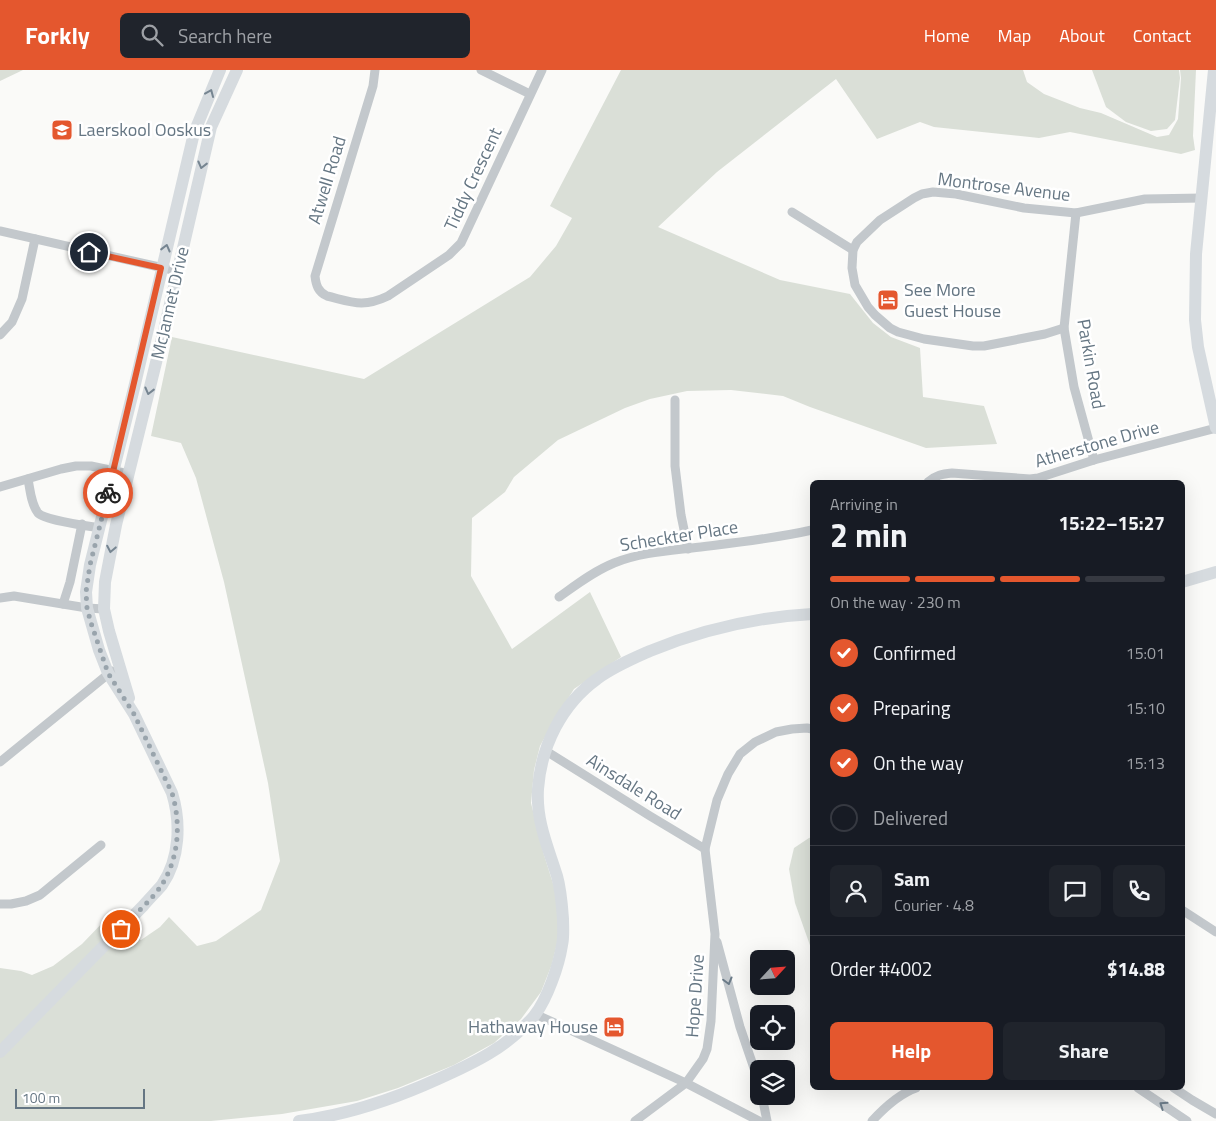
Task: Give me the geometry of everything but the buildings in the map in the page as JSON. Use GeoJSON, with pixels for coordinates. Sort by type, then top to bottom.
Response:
{"type":"FeatureCollection","features":[{"type":"Feature","properties":{"kind":"street","name":"McJannet Drive"},"geometry":{"type":"LineString","coordinates":[[0,1052],[143,906],[162,884],[171,866],[178,828],[176,807],[172,793],[134,714],[108,673],[96,641],[87,608],[86,592],[90,565],[194,133],[220,70]]}},
{"type":"Feature","properties":{"kind":"street","name":"McJannet Drive"},"geometry":{"type":"LineString","coordinates":[[134,714],[104,609],[105,582],[116,525],[211,127],[237,70]]}},
{"type":"Feature","properties":{"kind":"street","name":"Atwell Road"},"geometry":{"type":"LineString","coordinates":[[327,296],[322,294],[317,286],[316,276],[372,86],[375,70]]}},
{"type":"Feature","properties":{"kind":"street"},"geometry":{"type":"LineString","coordinates":[[482,70],[530,94]]}},
{"type":"Feature","properties":{"kind":"street","name":"Tiddy Crescent"},"geometry":{"type":"LineString","coordinates":[[327,296],[361,304],[379,300],[388,296],[456,250],[542,70]]}},
{"type":"Feature","properties":{"kind":"street"},"geometry":{"type":"LineString","coordinates":[[1214,70],[1196,254],[1195,320],[1198,347],[1216,428]]}},
{"type":"Feature","properties":{"kind":"street","name":"Montrose Avenue"},"geometry":{"type":"LineString","coordinates":[[853,250],[857,242],[880,220],[914,198],[932,192],[956,194],[1024,208],[1076,213],[1145,199],[1202,198]]}},
{"type":"Feature","properties":{"kind":"street"},"geometry":{"type":"LineString","coordinates":[[792,212],[853,250],[852,268],[855,285],[868,306],[882,322],[898,332],[924,339],[984,346],[1045,334],[1064,328]]}},
{"type":"Feature","properties":{"kind":"street","name":"Parkin Road"},"geometry":{"type":"LineString","coordinates":[[1076,213],[1064,328],[1074,387],[1094,460]]}},
{"type":"Feature","properties":{"kind":"street"},"geometry":{"type":"LineString","coordinates":[[0,231],[177,271]]}},
{"type":"Feature","properties":{"kind":"street"},"geometry":{"type":"LineString","coordinates":[[0,335],[12,322],[22,299],[35,239]]}},
{"type":"Feature","properties":{"kind":"street"},"geometry":{"type":"LineString","coordinates":[[675,400],[675,466],[688,549]]}},
{"type":"Feature","properties":{"kind":"street","name":"Atherstone Drive"},"geometry":{"type":"LineString","coordinates":[[930,480],[941,474],[1038,478],[1094,460],[1216,428]]}},
{"type":"Feature","properties":{"kind":"street"},"geometry":{"type":"LineString","coordinates":[[0,487],[76,466],[91,466],[129,474]]}},
{"type":"Feature","properties":{"kind":"street"},"geometry":{"type":"LineString","coordinates":[[28,478],[33,501],[41,515],[100,528]]}},
{"type":"Feature","properties":{"kind":"street"},"geometry":{"type":"LineString","coordinates":[[63,604],[70,582],[82,524]]}},
{"type":"Feature","properties":{"kind":"street","name":"Scheckter Place"},"geometry":{"type":"LineString","coordinates":[[559,597],[595,573],[627,558],[810,530]]}},
{"type":"Feature","properties":{"kind":"street"},"geometry":{"type":"LineString","coordinates":[[1185,581],[1216,572]]}},
{"type":"Feature","properties":{"kind":"street"},"geometry":{"type":"LineString","coordinates":[[0,598],[14,596],[104,609]]}},
{"type":"Feature","properties":{"kind":"street"},"geometry":{"type":"LineString","coordinates":[[299,1121],[354,1110],[381,1102],[410,1092],[472,1064],[493,1052],[518,1032],[535,1014],[550,987],[563,944],[561,896],[557,876],[542,830],[538,809],[538,789],[550,738],[557,723],[579,695],[596,679],[625,662],[667,644],[718,628],[810,614]]}},
{"type":"Feature","properties":{"kind":"street"},"geometry":{"type":"LineString","coordinates":[[0,762],[108,673],[120,666]]}},
{"type":"Feature","properties":{"kind":"street","name":"Hope Drive"},"geometry":{"type":"LineString","coordinates":[[635,1121],[686,1082],[703,1060],[709,1039],[715,934],[706,849],[717,800],[728,774],[740,754],[755,742],[776,732],[810,729]]}},
{"type":"Feature","properties":{"kind":"street","name":"Ainsdale Road"},"geometry":{"type":"LineString","coordinates":[[546,751],[706,849]]}},
{"type":"Feature","properties":{"kind":"street"},"geometry":{"type":"LineString","coordinates":[[0,904],[26,901],[40,895],[101,845]]}},
{"type":"Feature","properties":{"kind":"street"},"geometry":{"type":"LineString","coordinates":[[1185,912],[1216,932]]}},
{"type":"Feature","properties":{"kind":"street","name":"Hope Drive"},"geometry":{"type":"LineString","coordinates":[[715,934],[740,1027],[751,1060]]}},
{"type":"Feature","properties":{"kind":"street"},"geometry":{"type":"LineString","coordinates":[[535,1014],[686,1082],[759,1121]]}},
{"type":"Feature","properties":{"kind":"street"},"geometry":{"type":"LineString","coordinates":[[872,1121],[899,1097],[912,1090]]}},
{"type":"Feature","properties":{"kind":"street"},"geometry":{"type":"LineString","coordinates":[[1141,1090],[1187,1121]]}},
{"type":"Feature","properties":{"kind":"street"},"geometry":{"type":"LineString","coordinates":[[1177,1090],[1216,1114]]}},
{"type":"Feature","properties":{"kind":"street"},"geometry":{"type":"LineString","coordinates":[[763,1105],[766,1121]]}},
{"type":"Feature","properties":{"kind":"shaded area"},"geometry":{"type":"Polygon","coordinates":[[[0,70],[23,70],[0,81],[0,70]]]}},
{"type":"Feature","properties":{"kind":"shaded area"},"geometry":{"type":"Polygon","coordinates":[[[621,70],[1023,70],[1027,82],[1044,94],[1080,108],[1101,113],[1157,137],[1169,135],[1178,119],[1180,70],[1196,70],[1193,136],[1195,150],[1181,154],[1070,132],[1039,138],[934,127],[920,122],[877,139],[836,79],[717,172],[658,227],[780,280],[850,294],[873,323],[891,337],[920,348],[923,397],[984,406],[997,444],[926,448],[783,396],[731,390],[687,391],[650,399],[625,408],[558,440],[514,477],[505,492],[472,518],[471,576],[512,649],[590,592],[621,657],[574,689],[540,746],[534,770],[531,803],[556,893],[559,935],[552,964],[541,992],[521,1019],[494,1043],[454,1065],[398,1088],[357,1101],[282,1114],[211,1121],[0,1121],[0,968],[21,971],[32,975],[53,966],[82,944],[108,917],[124,934],[141,940],[160,927],[169,917],[197,946],[216,941],[261,910],[280,861],[268,783],[224,582],[196,478],[181,443],[151,436],[172,337],[364,379],[530,277],[556,246],[572,218],[550,206],[621,70]]]}},
{"type":"Feature","properties":{"kind":"shaded area"},"geometry":{"type":"Polygon","coordinates":[[[1092,70],[1179,70],[1180,78],[1175,120],[1167,129],[1151,131],[1126,122],[1106,107],[1092,70]]]}},
{"type":"Feature","properties":{"kind":"shaded area"},"geometry":{"type":"Polygon","coordinates":[[[809,838],[810,945],[795,903],[789,869],[794,848],[809,838]]]}},
{"type":"Feature","properties":{"kind":"way so far"},"geometry":{"type":"LineString","coordinates":[[108,493],[90,565],[86,592],[87,608],[108,673],[134,714],[172,793],[176,807],[178,828],[171,866],[162,884],[121,929]]}},
{"type":"Feature","properties":{"kind":"place","name":"Laerskool Ooskus"},"geometry":{"type":"Point","coordinates":[62,130]}},
{"type":"Feature","properties":{"kind":"place","name":"See More Guest House"},"geometry":{"type":"Point","coordinates":[888,300]}},
{"type":"Feature","properties":{"kind":"place","name":"Hathaway House"},"geometry":{"type":"Point","coordinates":[614,1027]}},
{"type":"Feature","properties":{"kind":"route"},"geometry":{"type":"LineString","coordinates":[[89,252],[161,268],[108,493]]}}]}
